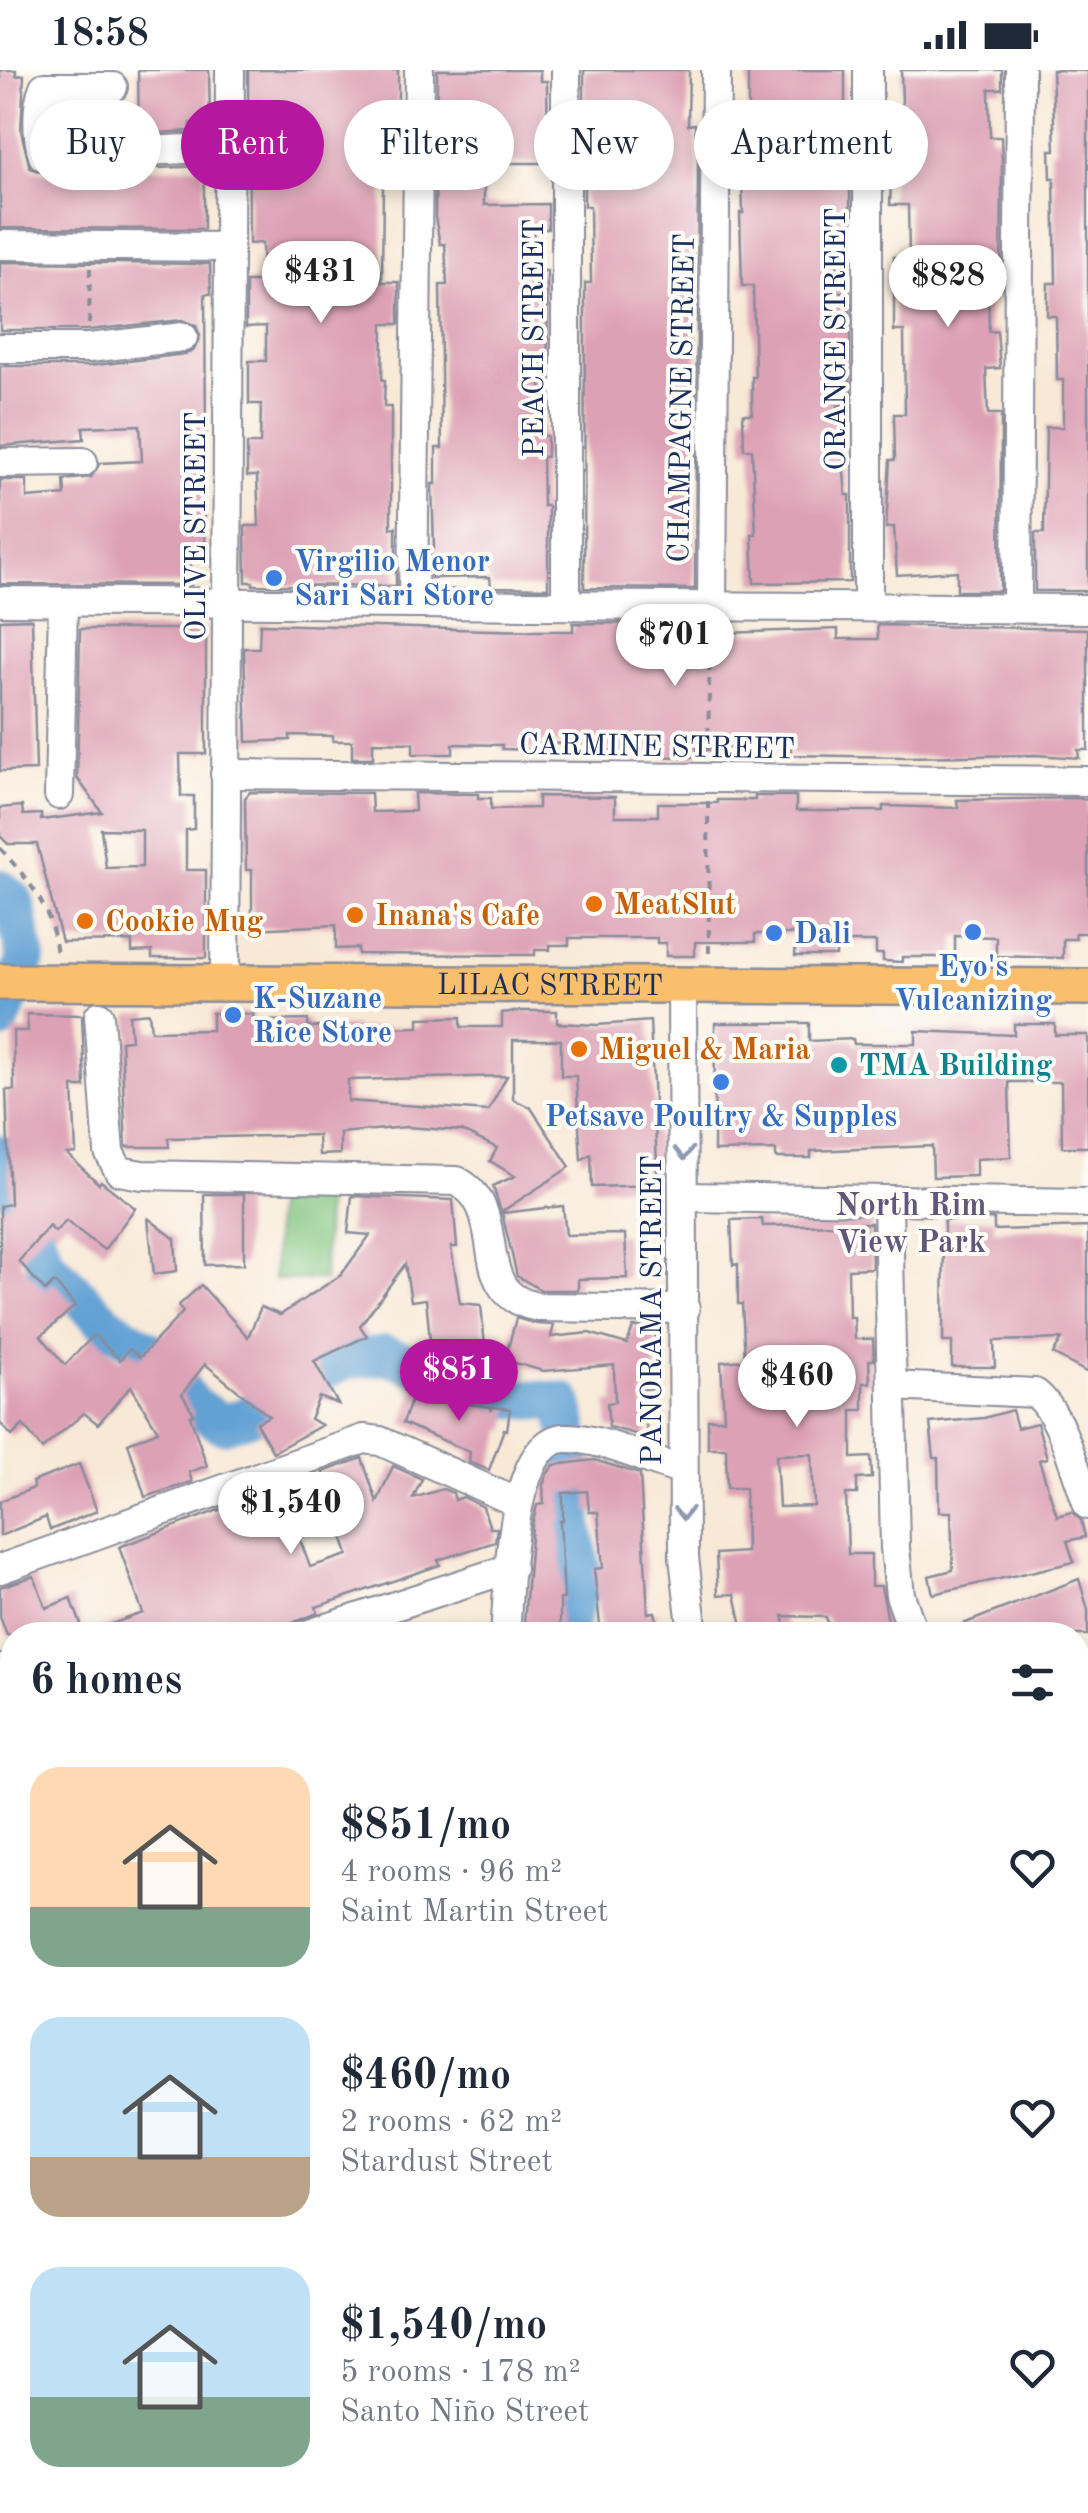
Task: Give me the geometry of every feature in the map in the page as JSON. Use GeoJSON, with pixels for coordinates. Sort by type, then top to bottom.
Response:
{"type":"FeatureCollection","features":[{"type":"Feature","properties":{"kind":"main road","name":"LILAC STREET"},"geometry":{"type":"LineString","coordinates":[[5,982],[1088,987]]}},
{"type":"Feature","properties":{"kind":"street","name":"OLIVE STREET"},"geometry":{"type":"LineString","coordinates":[[229,100],[230,70]]}},
{"type":"Feature","properties":{"kind":"street"},"geometry":{"type":"LineString","coordinates":[[413,604],[419,70]]}},
{"type":"Feature","properties":{"kind":"street","name":"PEACH STREET"},"geometry":{"type":"LineString","coordinates":[[566,70],[566,605]]}},
{"type":"Feature","properties":{"kind":"street","name":"CHAMPAGNE STREET"},"geometry":{"type":"LineString","coordinates":[[712,606],[716,70]]}},
{"type":"Feature","properties":{"kind":"street","name":"ORANGE STREET"},"geometry":{"type":"LineString","coordinates":[[868,70],[868,608]]}},
{"type":"Feature","properties":{"kind":"street"},"geometry":{"type":"LineString","coordinates":[[1017,608],[1020,70]]}},
{"type":"Feature","properties":{"kind":"street"},"geometry":{"type":"LineString","coordinates":[[114,87],[44,87],[40,96],[39,142],[43,156],[181,149]]}},
{"type":"Feature","properties":{"kind":"street","name":"OLIVE STREET"},"geometry":{"type":"LineString","coordinates":[[225,982],[228,190]]}},
{"type":"Feature","properties":{"kind":"street"},"geometry":{"type":"LineString","coordinates":[[0,245],[228,246]]}},
{"type":"Feature","properties":{"kind":"street"},"geometry":{"type":"LineString","coordinates":[[0,348],[89,348],[183,338]]}},
{"type":"Feature","properties":{"kind":"street"},"geometry":{"type":"LineString","coordinates":[[0,463],[83,462]]}},
{"type":"Feature","properties":{"kind":"street"},"geometry":{"type":"LineString","coordinates":[[0,602],[1088,609]]}},
{"type":"Feature","properties":{"kind":"street"},"geometry":{"type":"LineString","coordinates":[[58,795],[63,602]]}},
{"type":"Feature","properties":{"kind":"street","name":"CARMINE STREET"},"geometry":{"type":"LineString","coordinates":[[225,774],[1088,782]]}},
{"type":"Feature","properties":{"kind":"street","name":"PANORAMA STREET"},"geometry":{"type":"LineString","coordinates":[[682,986],[682,1471],[684,1557],[692,1622]]}},
{"type":"Feature","properties":{"kind":"street"},"geometry":{"type":"LineString","coordinates":[[99,1016],[109,1152],[119,1170],[142,1175],[458,1181],[480,1199],[497,1279],[516,1300],[538,1307],[684,1309]]}},
{"type":"Feature","properties":{"kind":"street"},"geometry":{"type":"LineString","coordinates":[[684,1197],[1088,1203]]}},
{"type":"Feature","properties":{"kind":"street"},"geometry":{"type":"LineString","coordinates":[[888,1202],[896,1548],[900,1595],[909,1622]]}},
{"type":"Feature","properties":{"kind":"street"},"geometry":{"type":"LineString","coordinates":[[892,1386],[1034,1393],[1046,1401],[1055,1419],[1088,1504]]}},
{"type":"Feature","properties":{"kind":"street"},"geometry":{"type":"LineString","coordinates":[[0,1570],[364,1439],[380,1441],[518,1503]]}},
{"type":"Feature","properties":{"kind":"street"},"geometry":{"type":"LineString","coordinates":[[506,1622],[518,1503],[537,1455],[573,1439],[682,1471]]}},
{"type":"Feature","properties":{"kind":"street"},"geometry":{"type":"LineString","coordinates":[[346,1622],[512,1568]]}},
{"type":"Feature","properties":{"kind":"path"},"geometry":{"type":"LineString","coordinates":[[89,348],[90,246]]}},
{"type":"Feature","properties":{"kind":"path"},"geometry":{"type":"LineString","coordinates":[[0,848],[38,892],[53,925],[54,982]]}},
{"type":"Feature","properties":{"kind":"green space"},"geometry":{"type":"Polygon","coordinates":[[[275,1187],[326,1188],[324,1280],[274,1279],[275,1187]]]}},
{"type":"Feature","properties":{"kind":"building"},"geometry":{"type":"Polygon","coordinates":[[[0,70],[16,70],[16,76],[24,75],[21,131],[30,168],[30,190],[161,190],[161,168],[181,167],[181,190],[204,190],[204,229],[0,228],[0,70]]]}},
{"type":"Feature","properties":{"kind":"building"},"geometry":{"type":"Polygon","coordinates":[[[138,70],[209,70],[210,100],[181,100],[181,132],[161,133],[161,100],[138,100],[138,70]]]}},
{"type":"Feature","properties":{"kind":"building"},"geometry":{"type":"Polygon","coordinates":[[[248,70],[398,70],[398,100],[344,100],[344,190],[383,190],[382,282],[399,282],[399,324],[383,324],[382,380],[384,407],[391,407],[391,528],[396,527],[396,586],[246,582],[245,526],[259,526],[257,476],[247,476],[247,444],[260,444],[261,404],[249,404],[249,361],[266,361],[266,326],[246,327],[246,282],[263,282],[262,243],[249,244],[249,190],[324,190],[324,100],[248,100],[248,70]]]}},
{"type":"Feature","properties":{"kind":"building"},"geometry":{"type":"Polygon","coordinates":[[[437,70],[540,70],[540,81],[547,81],[547,100],[534,100],[534,163],[514,163],[514,100],[437,100],[437,70]]]}},
{"type":"Feature","properties":{"kind":"building"},"geometry":{"type":"Polygon","coordinates":[[[584,70],[689,70],[688,125],[694,124],[694,190],[698,190],[695,589],[584,588],[585,283],[591,283],[590,206],[584,206],[584,190],[674,190],[674,100],[584,100],[584,70]]]}},
{"type":"Feature","properties":{"kind":"building"},"geometry":{"type":"Polygon","coordinates":[[[748,70],[845,70],[845,100],[748,100],[748,70]]]}},
{"type":"Feature","properties":{"kind":"building"},"geometry":{"type":"Polygon","coordinates":[[[901,70],[1002,70],[1002,89],[989,89],[990,137],[1001,137],[1002,162],[1001,287],[988,287],[989,332],[997,331],[1000,368],[986,369],[988,414],[1001,414],[1000,591],[957,591],[957,571],[897,575],[894,527],[886,528],[890,460],[895,460],[894,414],[905,414],[904,331],[894,331],[894,257],[909,256],[908,205],[890,205],[891,190],[928,190],[928,100],[902,100],[901,70]]]}},
{"type":"Feature","properties":{"kind":"building"},"geometry":{"type":"Polygon","coordinates":[[[1052,70],[1088,71],[1088,591],[1035,591],[1035,533],[1044,533],[1046,427],[1063,427],[1063,380],[1057,380],[1056,316],[1047,316],[1048,283],[1056,283],[1050,150],[1055,150],[1052,70]]]}},
{"type":"Feature","properties":{"kind":"building"},"geometry":{"type":"Polygon","coordinates":[[[435,190],[484,190],[484,205],[548,204],[548,229],[533,229],[535,271],[547,271],[548,380],[541,380],[542,436],[547,436],[547,457],[542,457],[543,506],[548,506],[548,588],[491,587],[490,577],[431,578],[432,484],[436,484],[436,448],[442,448],[440,285],[447,285],[445,244],[440,244],[435,190]]]}},
{"type":"Feature","properties":{"kind":"building"},"geometry":{"type":"Polygon","coordinates":[[[742,190],[850,190],[850,247],[837,247],[837,292],[850,291],[850,405],[838,405],[846,495],[850,495],[850,582],[754,583],[752,449],[744,449],[743,414],[752,414],[755,377],[753,286],[742,286],[742,190]]]}},
{"type":"Feature","properties":{"kind":"building"},"geometry":{"type":"Polygon","coordinates":[[[0,262],[210,264],[211,294],[205,294],[206,439],[201,440],[206,561],[190,562],[191,585],[0,584],[0,480],[27,480],[27,498],[65,495],[64,480],[91,477],[100,463],[142,461],[140,425],[83,427],[84,439],[0,446],[0,366],[89,366],[185,354],[194,350],[200,336],[196,326],[182,320],[88,330],[0,330],[0,262]]]}},
{"type":"Feature","properties":{"kind":"building"},"geometry":{"type":"Polygon","coordinates":[[[32,619],[36,770],[0,771],[0,620],[32,619]]]}},
{"type":"Feature","properties":{"kind":"building"},"geometry":{"type":"Polygon","coordinates":[[[573,623],[696,624],[696,634],[838,629],[838,639],[878,639],[877,625],[1088,629],[1088,750],[1078,750],[1079,758],[791,755],[791,736],[737,736],[737,747],[697,747],[697,757],[614,756],[614,750],[573,750],[573,744],[534,743],[534,750],[453,744],[453,754],[413,754],[413,743],[373,742],[373,758],[352,758],[352,741],[333,741],[333,736],[290,735],[290,740],[247,742],[244,648],[259,648],[260,624],[573,631],[573,623]]]}},
{"type":"Feature","properties":{"kind":"building"},"geometry":{"type":"Polygon","coordinates":[[[80,629],[206,629],[206,754],[180,754],[181,796],[194,796],[194,829],[186,830],[186,870],[206,870],[206,958],[152,958],[152,951],[132,952],[132,941],[62,942],[37,844],[8,844],[0,836],[0,808],[22,806],[23,815],[41,814],[41,820],[102,812],[77,778],[80,629]],[[101,829],[106,868],[142,867],[142,830],[101,829]]]}},
{"type":"Feature","properties":{"kind":"building"},"geometry":{"type":"Polygon","coordinates":[[[250,792],[371,793],[372,812],[415,811],[414,793],[478,794],[478,798],[491,798],[491,809],[538,808],[538,796],[615,797],[615,816],[658,816],[658,803],[717,803],[755,800],[755,796],[796,796],[796,811],[883,811],[883,806],[958,808],[957,800],[1077,798],[1088,800],[1088,933],[1075,933],[1076,939],[1063,939],[1063,958],[996,956],[996,937],[955,936],[955,957],[883,961],[883,954],[876,954],[876,942],[836,942],[836,956],[795,956],[796,934],[755,934],[755,942],[695,942],[695,956],[666,956],[666,943],[657,943],[657,938],[569,938],[569,945],[550,945],[550,950],[535,950],[535,955],[358,954],[358,948],[336,949],[336,925],[252,929],[252,870],[246,870],[245,798],[250,792]]]}},
{"type":"Feature","properties":{"kind":"building"},"geometry":{"type":"Polygon","coordinates":[[[557,1011],[557,1023],[650,1021],[658,1185],[592,1187],[591,1154],[581,1160],[576,1076],[561,1076],[561,1040],[513,1040],[513,1099],[531,1108],[570,1167],[501,1212],[493,1186],[515,1176],[490,1161],[497,1148],[462,1131],[407,1127],[340,1133],[340,1154],[319,1155],[318,1135],[168,1138],[169,1147],[126,1147],[121,1041],[131,1040],[129,1015],[149,1013],[151,1031],[212,1030],[212,1013],[253,1014],[253,1021],[308,1020],[308,1027],[356,1029],[419,1027],[419,1018],[461,1017],[461,1027],[502,1027],[502,1013],[557,1011]],[[507,1076],[348,1080],[348,1101],[488,1111],[507,1076]]]}},
{"type":"Feature","properties":{"kind":"building"},"geometry":{"type":"Polygon","coordinates":[[[27,1014],[82,1015],[85,1087],[73,1087],[76,1153],[67,1154],[99,1184],[101,1181],[135,1208],[104,1250],[66,1221],[55,1232],[49,1226],[19,1261],[45,1291],[54,1282],[75,1306],[41,1336],[65,1365],[94,1335],[120,1360],[129,1349],[140,1357],[183,1312],[178,1306],[201,1285],[248,1337],[261,1307],[280,1315],[341,1275],[370,1235],[348,1233],[352,1196],[453,1200],[457,1247],[451,1247],[460,1303],[481,1305],[485,1346],[431,1351],[426,1299],[411,1301],[405,1264],[360,1326],[367,1336],[314,1361],[338,1404],[319,1397],[310,1419],[322,1425],[273,1452],[256,1423],[269,1416],[205,1364],[182,1394],[194,1414],[190,1416],[207,1466],[189,1472],[192,1482],[145,1497],[128,1443],[158,1431],[131,1386],[98,1424],[84,1413],[42,1449],[23,1425],[12,1436],[0,1423],[0,1206],[10,1204],[6,1090],[14,1090],[13,1031],[28,1031],[27,1014]]]}},
{"type":"Feature","properties":{"kind":"building"},"geometry":{"type":"Polygon","coordinates":[[[715,1023],[809,1023],[809,1041],[853,1039],[854,1044],[916,1044],[916,1031],[1014,1035],[1014,1024],[1055,1024],[1055,1035],[1088,1035],[1088,1147],[1062,1147],[1061,1082],[1009,1082],[1011,1157],[976,1159],[976,1176],[933,1177],[932,1146],[811,1151],[811,1158],[776,1158],[776,1150],[714,1151],[715,1023]]]}},
{"type":"Feature","properties":{"kind":"building"},"geometry":{"type":"Polygon","coordinates":[[[204,1194],[244,1194],[244,1264],[205,1265],[204,1194]]]}},
{"type":"Feature","properties":{"kind":"building"},"geometry":{"type":"Polygon","coordinates":[[[563,1206],[566,1235],[625,1234],[627,1278],[578,1279],[578,1290],[541,1290],[517,1276],[502,1213],[563,1206]]]}},
{"type":"Feature","properties":{"kind":"building"},"geometry":{"type":"Polygon","coordinates":[[[148,1218],[175,1239],[177,1271],[154,1274],[148,1218]]]}},
{"type":"Feature","properties":{"kind":"building"},"geometry":{"type":"Polygon","coordinates":[[[762,1219],[763,1226],[871,1223],[872,1268],[848,1269],[849,1317],[854,1317],[855,1339],[873,1339],[874,1360],[869,1360],[870,1383],[863,1383],[863,1410],[852,1410],[852,1458],[871,1457],[872,1478],[857,1479],[857,1494],[846,1494],[848,1554],[871,1554],[871,1586],[881,1586],[888,1622],[827,1622],[826,1617],[783,1616],[785,1622],[741,1622],[735,1594],[718,1595],[716,1554],[746,1552],[745,1488],[727,1488],[726,1448],[708,1448],[708,1419],[724,1419],[721,1362],[745,1360],[738,1264],[733,1265],[731,1220],[762,1219]],[[812,1454],[776,1455],[779,1507],[814,1506],[812,1454]]]}},
{"type":"Feature","properties":{"kind":"building"},"geometry":{"type":"Polygon","coordinates":[[[994,1219],[994,1230],[1088,1227],[1088,1373],[1053,1354],[1062,1339],[994,1341],[995,1367],[952,1367],[952,1342],[943,1342],[944,1220],[994,1219]]]}},
{"type":"Feature","properties":{"kind":"building"},"geometry":{"type":"Polygon","coordinates":[[[516,1318],[554,1325],[551,1337],[589,1333],[627,1344],[633,1327],[655,1327],[656,1389],[643,1389],[647,1437],[609,1427],[607,1403],[615,1402],[614,1365],[543,1371],[505,1360],[516,1318]]]}},
{"type":"Feature","properties":{"kind":"building"},"geometry":{"type":"Polygon","coordinates":[[[416,1387],[461,1403],[491,1407],[491,1411],[493,1407],[510,1409],[507,1430],[504,1429],[489,1470],[469,1462],[470,1452],[403,1423],[416,1387]]]}},
{"type":"Feature","properties":{"kind":"building"},"geometry":{"type":"Polygon","coordinates":[[[1012,1410],[1017,1428],[1037,1423],[1047,1458],[1039,1460],[1057,1516],[1072,1512],[1081,1520],[1085,1537],[1067,1541],[1074,1562],[933,1594],[929,1576],[953,1570],[951,1512],[939,1512],[938,1458],[934,1458],[930,1423],[984,1418],[1012,1410]]]}},
{"type":"Feature","properties":{"kind":"building"},"geometry":{"type":"Polygon","coordinates":[[[362,1458],[377,1502],[393,1466],[422,1479],[413,1498],[443,1489],[453,1493],[455,1500],[463,1497],[483,1507],[490,1528],[497,1528],[495,1542],[316,1607],[318,1613],[295,1622],[117,1622],[143,1613],[119,1547],[281,1487],[310,1567],[348,1555],[323,1472],[362,1458]]]}},
{"type":"Feature","properties":{"kind":"building"},"geometry":{"type":"Polygon","coordinates":[[[594,1460],[640,1474],[648,1613],[655,1612],[657,1622],[600,1622],[594,1569],[603,1568],[598,1512],[589,1512],[587,1491],[563,1493],[560,1521],[564,1599],[560,1599],[560,1622],[524,1622],[532,1526],[537,1505],[544,1504],[543,1485],[554,1465],[594,1460]]]}},
{"type":"Feature","properties":{"kind":"building"},"geometry":{"type":"Polygon","coordinates":[[[79,1464],[97,1511],[50,1530],[46,1517],[0,1536],[0,1501],[34,1488],[32,1482],[79,1464]]]}},
{"type":"Feature","properties":{"kind":"building"},"geometry":{"type":"Polygon","coordinates":[[[34,1576],[46,1608],[71,1598],[80,1622],[2,1622],[0,1587],[34,1576]]]}},
{"type":"Feature","properties":{"kind":"building"},"geometry":{"type":"Polygon","coordinates":[[[1079,1579],[1088,1610],[1088,1622],[968,1622],[1079,1579]]]}},
{"type":"Feature","properties":{"kind":"waterway"},"geometry":{"type":"LineString","coordinates":[[0,889],[14,901],[26,959],[0,1021]]}},
{"type":"Feature","properties":{"kind":"waterway"},"geometry":{"type":"LineString","coordinates":[[0,1155],[46,1263],[106,1323],[160,1358],[191,1404],[223,1424],[263,1411],[308,1378],[346,1360],[385,1355],[421,1367],[479,1396],[563,1402],[570,1435],[573,1525],[582,1577],[569,1622]]}},
{"type":"Feature","properties":{"kind":"place","name":"Virgilio Menor Sari Sari Store"},"geometry":{"type":"Point","coordinates":[274,578]}},
{"type":"Feature","properties":{"kind":"place","name":"MeatSlut"},"geometry":{"type":"Point","coordinates":[594,904]}},
{"type":"Feature","properties":{"kind":"place","name":"Inana's Cafe"},"geometry":{"type":"Point","coordinates":[355,915]}},
{"type":"Feature","properties":{"kind":"place","name":"Cookie Mug"},"geometry":{"type":"Point","coordinates":[85,921]}},
{"type":"Feature","properties":{"kind":"place","name":"Eyo's Vulcanizing"},"geometry":{"type":"Point","coordinates":[973,932]}},
{"type":"Feature","properties":{"kind":"place","name":"Dali"},"geometry":{"type":"Point","coordinates":[774,933]}},
{"type":"Feature","properties":{"kind":"place","name":"K-Suzane Rice Store"},"geometry":{"type":"Point","coordinates":[233,1015]}},
{"type":"Feature","properties":{"kind":"place","name":"Miguel & Maria"},"geometry":{"type":"Point","coordinates":[579,1049]}},
{"type":"Feature","properties":{"kind":"place","name":"TMA Building"},"geometry":{"type":"Point","coordinates":[839,1065]}},
{"type":"Feature","properties":{"kind":"place","name":"Petsave Poultry & Supples"},"geometry":{"type":"Point","coordinates":[721,1082]}},
{"type":"Feature","properties":{"kind":"district","name":"North Rim View Park"},"geometry":{"type":"Point","coordinates":[911,1222]}}]}
